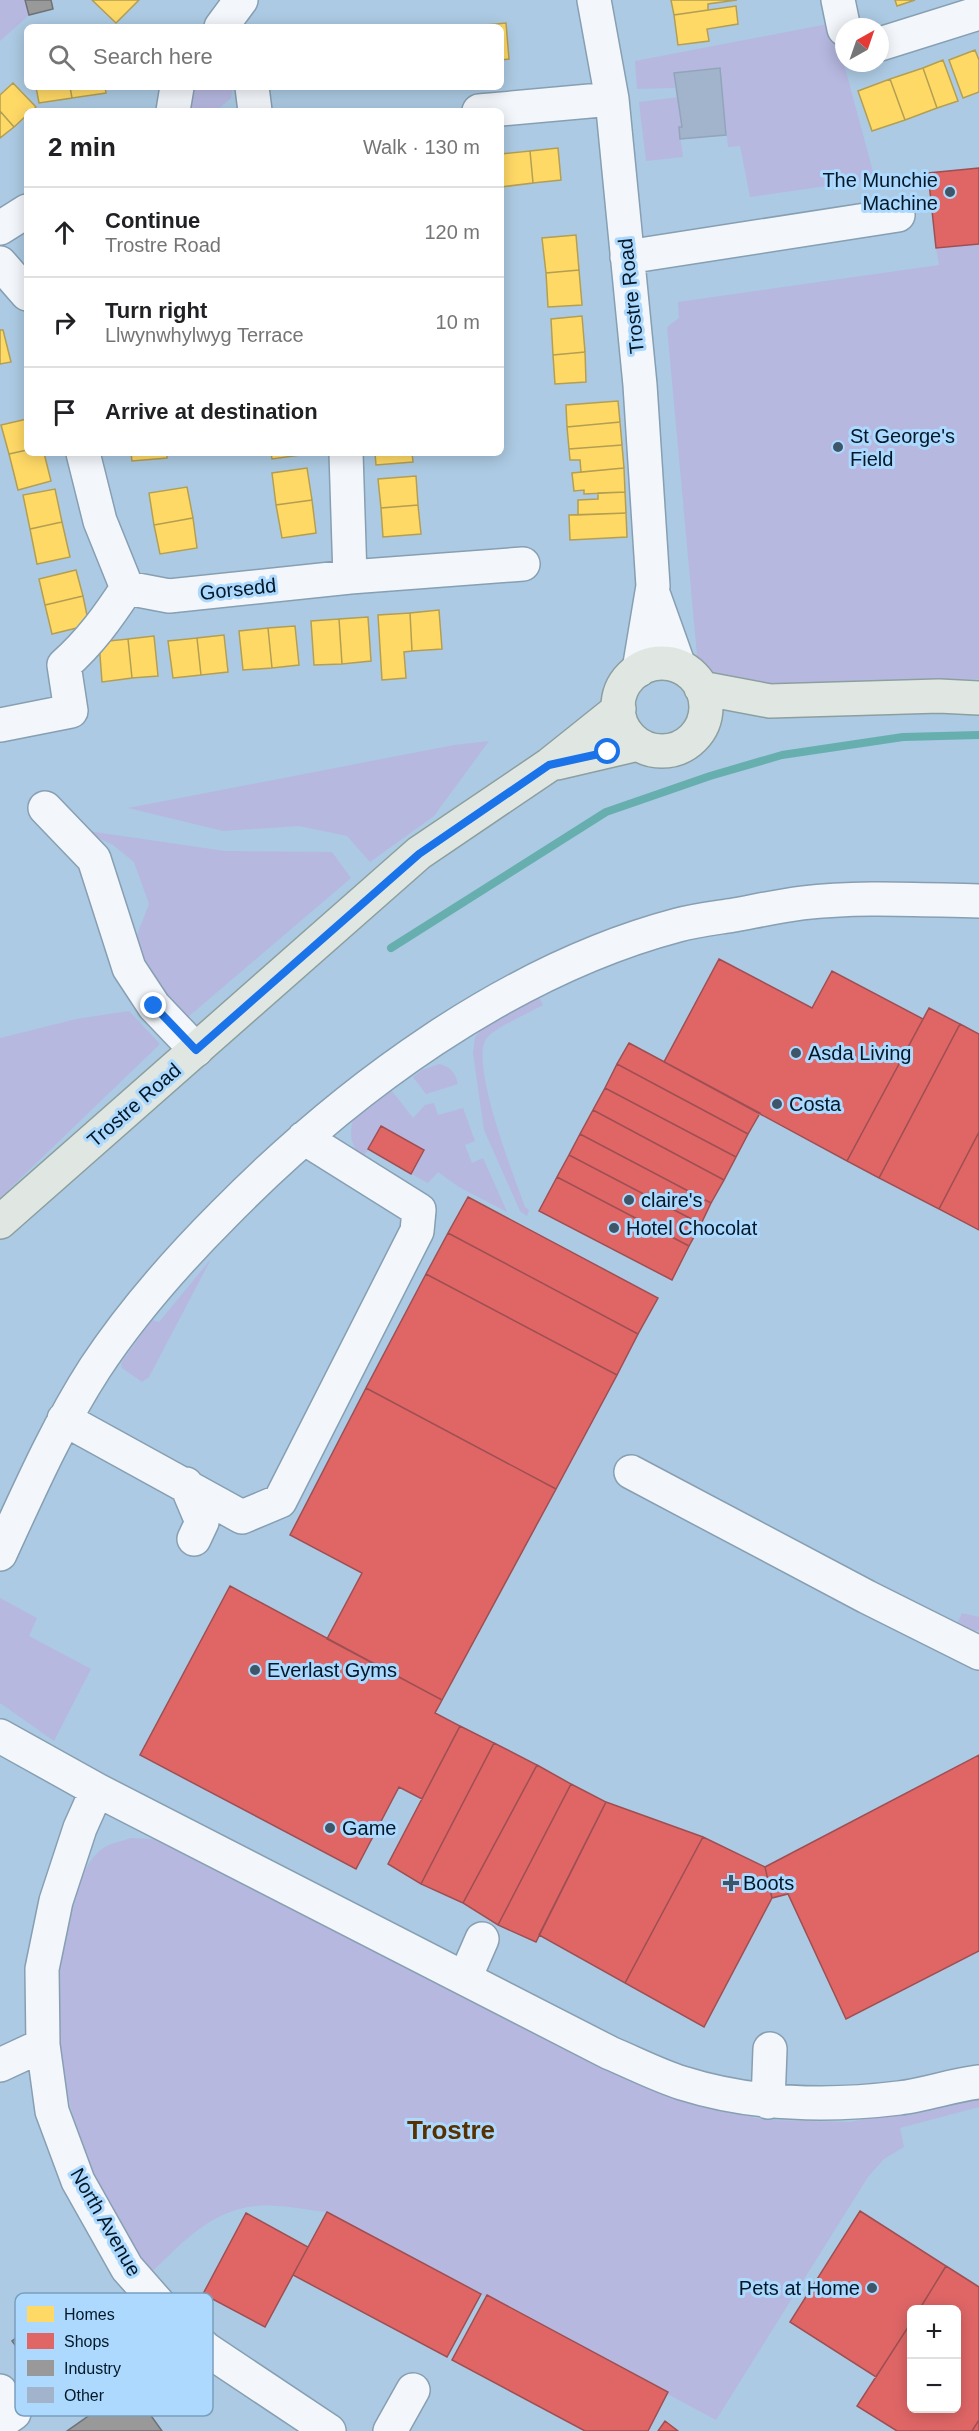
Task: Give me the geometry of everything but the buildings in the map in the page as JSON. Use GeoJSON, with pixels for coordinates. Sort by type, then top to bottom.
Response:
{"type":"FeatureCollection","features":[{"type":"Feature","properties":{"kind":"main road"},"geometry":{"type":"LineString","coordinates":[[690,677],[705,696],[706,710],[696,735],[686,744],[673,749],[659,751],[638,744],[625,730],[620,718],[621,690],[628,678],[651,664],[665,663],[690,677],[770,701]]}},
{"type":"Feature","properties":{"kind":"main road"},"geometry":{"type":"LineString","coordinates":[[701,726],[770,701],[939,696],[979,698]]}},
{"type":"Feature","properties":{"kind":"main road","name":"Trostre Road"},"geometry":{"type":"LineString","coordinates":[[0,1222],[419,854],[549,765],[619,709]]}},
{"type":"Feature","properties":{"kind":"main road","name":"Trostre Road"},"geometry":{"type":"LineString","coordinates":[[549,765],[638,744]]}},
{"type":"Feature","properties":{"kind":"street"},"geometry":{"type":"LineString","coordinates":[[223,24],[242,0]]}},
{"type":"Feature","properties":{"kind":"street"},"geometry":{"type":"LineString","coordinates":[[242,0],[245,24]]}},
{"type":"Feature","properties":{"kind":"street","name":"Trostre Road"},"geometry":{"type":"LineString","coordinates":[[594,0],[612,99],[640,385],[653,595],[639,670]]}},
{"type":"Feature","properties":{"kind":"street"},"geometry":{"type":"LineString","coordinates":[[838,0],[842,18]]}},
{"type":"Feature","properties":{"kind":"street"},"geometry":{"type":"LineString","coordinates":[[889,41],[979,13]]}},
{"type":"Feature","properties":{"kind":"street"},"geometry":{"type":"LineString","coordinates":[[174,108],[176,90]]}},
{"type":"Feature","properties":{"kind":"street"},"geometry":{"type":"LineString","coordinates":[[252,90],[255,108]]}},
{"type":"Feature","properties":{"kind":"street"},"geometry":{"type":"LineString","coordinates":[[504,109],[612,99]]}},
{"type":"Feature","properties":{"kind":"street"},"geometry":{"type":"LineString","coordinates":[[0,228],[24,213]]}},
{"type":"Feature","properties":{"kind":"street"},"geometry":{"type":"LineString","coordinates":[[627,257],[898,215]]}},
{"type":"Feature","properties":{"kind":"street"},"geometry":{"type":"LineString","coordinates":[[0,263],[24,291]]}},
{"type":"Feature","properties":{"kind":"street"},"geometry":{"type":"LineString","coordinates":[[0,725],[71,711],[64,665],[84,647],[127,588],[100,521],[84,456]]}},
{"type":"Feature","properties":{"kind":"street"},"geometry":{"type":"LineString","coordinates":[[346,456],[350,577]]}},
{"type":"Feature","properties":{"kind":"street","name":"Gorsedd"},"geometry":{"type":"LineString","coordinates":[[127,588],[169,596],[350,577],[523,564]]}},
{"type":"Feature","properties":{"kind":"street","name":"Trostre Road"},"geometry":{"type":"LineString","coordinates":[[653,595],[690,677]]}},
{"type":"Feature","properties":{"kind":"street"},"geometry":{"type":"LineString","coordinates":[[45,808],[94,859],[129,968],[154,1006],[196,1050]]}},
{"type":"Feature","properties":{"kind":"street"},"geometry":{"type":"LineString","coordinates":[[0,1554],[64,1419],[95,1367],[137,1310],[183,1256],[262,1175],[304,1138],[401,1062],[507,995],[580,957],[679,925],[803,903],[902,899],[979,901]]}},
{"type":"Feature","properties":{"kind":"street"},"geometry":{"type":"LineString","coordinates":[[64,1419],[186,1484],[242,1517],[280,1501],[417,1231],[419,1210],[304,1138]]}},
{"type":"Feature","properties":{"kind":"street"},"geometry":{"type":"LineString","coordinates":[[631,1472],[867,1597],[979,1653]]}},
{"type":"Feature","properties":{"kind":"street"},"geometry":{"type":"LineString","coordinates":[[186,1484],[202,1522],[194,1539]]}},
{"type":"Feature","properties":{"kind":"street"},"geometry":{"type":"LineString","coordinates":[[0,1736],[97,1790],[610,2053],[682,2083],[768,2102],[846,2104],[902,2098],[971,2079]]}},
{"type":"Feature","properties":{"kind":"street","name":"North Avenue"},"geometry":{"type":"LineString","coordinates":[[97,1790],[80,1828],[56,1901],[42,1969],[43,2045],[52,2110],[78,2181],[127,2268],[149,2293]]}},
{"type":"Feature","properties":{"kind":"street"},"geometry":{"type":"LineString","coordinates":[[465,1978],[482,1939]]}},
{"type":"Feature","properties":{"kind":"street"},"geometry":{"type":"LineString","coordinates":[[0,2065],[43,2045]]}},
{"type":"Feature","properties":{"kind":"street"},"geometry":{"type":"LineString","coordinates":[[768,2102],[770,2049]]}},
{"type":"Feature","properties":{"kind":"street","name":"North Avenue"},"geometry":{"type":"LineString","coordinates":[[213,2354],[329,2431]]}},
{"type":"Feature","properties":{"kind":"street"},"geometry":{"type":"LineString","coordinates":[[390,2431],[413,2390]]}},
{"type":"Feature","properties":{"kind":"street"},"geometry":{"type":"LineString","coordinates":[[0,2391],[14,2413],[0,2423]]}},
{"type":"Feature","properties":{"kind":"shaded area"},"geometry":{"type":"Polygon","coordinates":[[[0,0],[25,0],[29,15],[0,41],[0,0]]]}},
{"type":"Feature","properties":{"kind":"shaded area"},"geometry":{"type":"Polygon","coordinates":[[[833,23],[835,72],[846,72],[875,179],[750,197],[740,146],[728,147],[720,68],[674,73],[675,88],[637,89],[635,61],[833,23]]]}},
{"type":"Feature","properties":{"kind":"shaded area"},"geometry":{"type":"Polygon","coordinates":[[[191,90],[232,90],[231,98],[219,108],[187,108],[186,97],[191,90]]]}},
{"type":"Feature","properties":{"kind":"shaded area"},"geometry":{"type":"Polygon","coordinates":[[[679,97],[682,127],[679,128],[683,157],[646,161],[639,102],[679,97]]]}},
{"type":"Feature","properties":{"kind":"shaded area","name":"St George's Field"},"geometry":{"type":"Polygon","coordinates":[[[979,244],[979,679],[763,686],[724,685],[703,670],[697,655],[667,327],[679,318],[678,302],[939,265],[936,248],[979,244]]]}},
{"type":"Feature","properties":{"kind":"shaded area"},"geometry":{"type":"Polygon","coordinates":[[[489,741],[434,816],[370,862],[347,836],[299,826],[223,831],[128,808],[454,745],[489,741]]]}},
{"type":"Feature","properties":{"kind":"shaded area"},"geometry":{"type":"Polygon","coordinates":[[[81,830],[225,851],[332,852],[351,878],[188,1017],[160,989],[135,940],[149,904],[134,862],[113,845],[81,830]]]}},
{"type":"Feature","properties":{"kind":"shaded area"},"geometry":{"type":"Polygon","coordinates":[[[538,995],[543,1005],[491,1034],[483,1050],[488,1094],[512,1172],[525,1207],[529,1210],[527,1216],[520,1211],[484,1130],[473,1053],[475,1037],[484,1027],[538,995]]]}},
{"type":"Feature","properties":{"kind":"shaded area"},"geometry":{"type":"Polygon","coordinates":[[[129,1011],[160,1044],[0,1198],[0,1038],[76,1019],[129,1011]]]}},
{"type":"Feature","properties":{"kind":"shaded area"},"geometry":{"type":"Polygon","coordinates":[[[439,1064],[452,1071],[458,1084],[426,1094],[413,1077],[422,1070],[439,1064]]]}},
{"type":"Feature","properties":{"kind":"shaded area"},"geometry":{"type":"Polygon","coordinates":[[[392,1091],[413,1118],[425,1105],[434,1103],[438,1115],[463,1108],[475,1141],[465,1145],[472,1163],[483,1158],[507,1212],[459,1187],[438,1172],[428,1183],[368,1150],[362,1158],[352,1140],[353,1120],[392,1091]]]}},
{"type":"Feature","properties":{"kind":"shaded area"},"geometry":{"type":"Polygon","coordinates":[[[211,1259],[149,1377],[142,1382],[122,1368],[121,1363],[152,1320],[159,1322],[211,1259]]]}},
{"type":"Feature","properties":{"kind":"shaded area"},"geometry":{"type":"Polygon","coordinates":[[[0,1598],[37,1618],[29,1636],[91,1669],[54,1741],[0,1703],[0,1598]]]}},
{"type":"Feature","properties":{"kind":"shaded area"},"geometry":{"type":"Polygon","coordinates":[[[962,1613],[979,1617],[979,1630],[956,1626],[962,1613]]]}},
{"type":"Feature","properties":{"kind":"shaded area"},"geometry":{"type":"Polygon","coordinates":[[[131,1838],[153,1839],[559,2045],[676,2100],[765,2120],[849,2122],[932,2108],[979,2094],[979,2107],[900,2128],[904,2147],[884,2159],[868,2177],[716,2420],[327,2212],[283,2206],[257,2206],[226,2214],[212,2220],[188,2238],[153,2271],[131,2246],[95,2181],[81,2144],[71,2106],[58,2032],[57,1988],[63,1945],[85,1870],[102,1849],[131,1838]]]}},
{"type":"Feature","properties":{"kind":"waterway"},"geometry":{"type":"LineString","coordinates":[[391,948],[606,812],[710,776],[782,755],[903,737],[979,735]]}},
{"type":"Feature","properties":{"kind":"place","name":"The Munchie Machine"},"geometry":{"type":"Point","coordinates":[950,192]}},
{"type":"Feature","properties":{"kind":"place","name":"St George's Field"},"geometry":{"type":"Point","coordinates":[838,447]}},
{"type":"Feature","properties":{"kind":"place","name":"Asda Living"},"geometry":{"type":"Point","coordinates":[796,1053]}},
{"type":"Feature","properties":{"kind":"place","name":"Costa"},"geometry":{"type":"Point","coordinates":[777,1104]}},
{"type":"Feature","properties":{"kind":"place","name":"claire's"},"geometry":{"type":"Point","coordinates":[629,1200]}},
{"type":"Feature","properties":{"kind":"place","name":"Hotel Chocolat"},"geometry":{"type":"Point","coordinates":[614,1228]}},
{"type":"Feature","properties":{"kind":"place","name":"Everlast Gyms"},"geometry":{"type":"Point","coordinates":[255,1670]}},
{"type":"Feature","properties":{"kind":"place","name":"Game"},"geometry":{"type":"Point","coordinates":[330,1828]}},
{"type":"Feature","properties":{"kind":"place","name":"Boots"},"geometry":{"type":"Point","coordinates":[731,1883]}},
{"type":"Feature","properties":{"kind":"place","name":"Pets at Home"},"geometry":{"type":"Point","coordinates":[872,2288]}},
{"type":"Feature","properties":{"kind":"district","name":"Trostre"},"geometry":{"type":"Point","coordinates":[451,2130]}},
{"type":"Feature","properties":{"kind":"route"},"geometry":{"type":"LineString","coordinates":[[154,1006],[196,1050],[419,854],[549,765],[608,752]]}}]}
